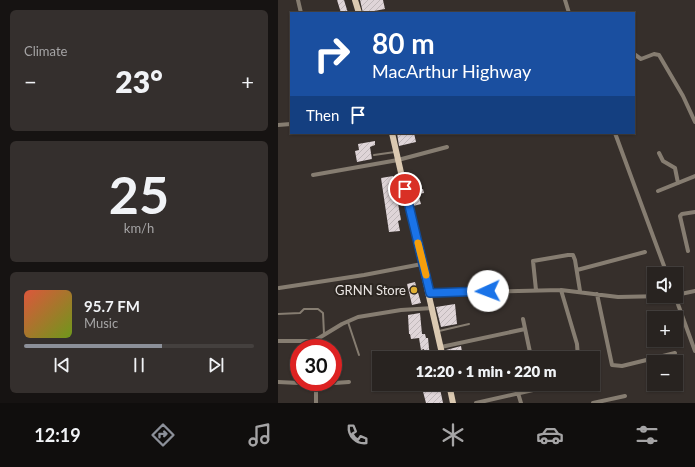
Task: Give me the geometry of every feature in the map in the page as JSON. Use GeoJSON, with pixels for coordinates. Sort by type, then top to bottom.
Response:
{"type":"FeatureCollection","features":[{"type":"Feature","properties":{"kind":"main road"},"geometry":{"type":"LineString","coordinates":[[355,0],[359,12]]}},
{"type":"Feature","properties":{"kind":"main road"},"geometry":{"type":"LineString","coordinates":[[392,134],[430,293],[442,351]]}},
{"type":"Feature","properties":{"kind":"main road"},"geometry":{"type":"LineString","coordinates":[[450,391],[452,403]]}},
{"type":"Feature","properties":{"kind":"street"},"geometry":{"type":"LineString","coordinates":[[298,0],[301,12]]}},
{"type":"Feature","properties":{"kind":"street"},"geometry":{"type":"LineString","coordinates":[[565,0],[570,12]]}},
{"type":"Feature","properties":{"kind":"street"},"geometry":{"type":"LineString","coordinates":[[635,55],[641,59],[654,54],[659,55],[683,96],[695,122]]}},
{"type":"Feature","properties":{"kind":"street"},"geometry":{"type":"LineString","coordinates":[[278,125],[290,124]]}},
{"type":"Feature","properties":{"kind":"street"},"geometry":{"type":"LineString","coordinates":[[615,134],[664,267]]}},
{"type":"Feature","properties":{"kind":"street"},"geometry":{"type":"LineString","coordinates":[[314,174],[398,160],[447,147]]}},
{"type":"Feature","properties":{"kind":"street"},"geometry":{"type":"LineString","coordinates":[[659,153],[663,161],[674,168],[678,183]]}},
{"type":"Feature","properties":{"kind":"street"},"geometry":{"type":"LineString","coordinates":[[658,191],[695,176]]}},
{"type":"Feature","properties":{"kind":"street"},"geometry":{"type":"LineString","coordinates":[[688,251],[680,216],[682,214],[695,212]]}},
{"type":"Feature","properties":{"kind":"street"},"geometry":{"type":"LineString","coordinates":[[577,270],[645,252]]}},
{"type":"Feature","properties":{"kind":"street"},"geometry":{"type":"LineString","coordinates":[[536,290],[533,261],[573,255],[580,291]]}},
{"type":"Feature","properties":{"kind":"street"},"geometry":{"type":"LineString","coordinates":[[279,288],[423,264]]}},
{"type":"Feature","properties":{"kind":"street"},"geometry":{"type":"LineString","coordinates":[[430,293],[561,290],[580,291],[618,297],[647,296]]}},
{"type":"Feature","properties":{"kind":"street"},"geometry":{"type":"LineString","coordinates":[[561,290],[577,351]]}},
{"type":"Feature","properties":{"kind":"street"},"geometry":{"type":"LineString","coordinates":[[683,294],[695,291]]}},
{"type":"Feature","properties":{"kind":"street"},"geometry":{"type":"LineString","coordinates":[[597,294],[612,365],[622,366],[675,353]]}},
{"type":"Feature","properties":{"kind":"street"},"geometry":{"type":"LineString","coordinates":[[678,303],[695,351]]}},
{"type":"Feature","properties":{"kind":"street"},"geometry":{"type":"LineString","coordinates":[[317,339],[348,321],[372,314],[432,308]]}},
{"type":"Feature","properties":{"kind":"street"},"geometry":{"type":"LineString","coordinates":[[523,319],[530,351]]}},
{"type":"Feature","properties":{"kind":"street"},"geometry":{"type":"LineString","coordinates":[[441,347],[525,328]]}},
{"type":"Feature","properties":{"kind":"street"},"geometry":{"type":"LineString","coordinates":[[278,341],[290,341]]}},
{"type":"Feature","properties":{"kind":"street"},"geometry":{"type":"LineString","coordinates":[[278,382],[290,382]]}},
{"type":"Feature","properties":{"kind":"street"},"geometry":{"type":"LineString","coordinates":[[342,382],[349,382]]}},
{"type":"Feature","properties":{"kind":"street"},"geometry":{"type":"LineString","coordinates":[[315,391],[316,403]]}},
{"type":"Feature","properties":{"kind":"street"},"geometry":{"type":"LineString","coordinates":[[476,403],[528,391]]}},
{"type":"Feature","properties":{"kind":"street"},"geometry":{"type":"LineString","coordinates":[[518,393],[521,403]]}},
{"type":"Feature","properties":{"kind":"street"},"geometry":{"type":"LineString","coordinates":[[593,403],[625,396]]}},
{"type":"Feature","properties":{"kind":"lane"},"geometry":{"type":"LineString","coordinates":[[374,155],[396,151]]}},
{"type":"Feature","properties":{"kind":"lane"},"geometry":{"type":"LineString","coordinates":[[278,314],[300,313],[304,309],[318,309],[323,313],[324,334]]}},
{"type":"Feature","properties":{"kind":"lane"},"geometry":{"type":"LineString","coordinates":[[348,321],[359,355]]}},
{"type":"Feature","properties":{"kind":"lane"},"geometry":{"type":"LineString","coordinates":[[438,332],[469,324]]}},
{"type":"Feature","properties":{"kind":"building"},"geometry":{"type":"Polygon","coordinates":[[[337,0],[344,0],[348,12],[341,12],[337,0]]]}},
{"type":"Feature","properties":{"kind":"building"},"geometry":{"type":"Polygon","coordinates":[[[360,0],[383,0],[385,9],[363,12],[360,0]]]}},
{"type":"Feature","properties":{"kind":"building"},"geometry":{"type":"Polygon","coordinates":[[[397,134],[414,134],[416,142],[399,146],[397,134]]]}},
{"type":"Feature","properties":{"kind":"building"},"geometry":{"type":"Polygon","coordinates":[[[375,141],[375,145],[370,147],[372,159],[357,162],[355,151],[359,150],[358,144],[375,141]]]}},
{"type":"Feature","properties":{"kind":"building"},"geometry":{"type":"Polygon","coordinates":[[[393,176],[401,220],[398,221],[400,231],[389,232],[381,178],[393,176]]]}},
{"type":"Feature","properties":{"kind":"building"},"geometry":{"type":"Polygon","coordinates":[[[416,184],[417,190],[423,189],[424,193],[418,194],[421,204],[413,206],[409,186],[416,184]]]}},
{"type":"Feature","properties":{"kind":"building"},"geometry":{"type":"Polygon","coordinates":[[[415,282],[421,303],[412,305],[407,284],[415,282]]]}},
{"type":"Feature","properties":{"kind":"building"},"geometry":{"type":"Polygon","coordinates":[[[455,304],[457,324],[441,327],[436,307],[455,304]]]}},
{"type":"Feature","properties":{"kind":"building"},"geometry":{"type":"Polygon","coordinates":[[[420,313],[422,334],[425,334],[426,338],[428,338],[429,351],[424,351],[424,349],[421,350],[419,338],[411,339],[409,334],[408,315],[420,313]]]}},
{"type":"Feature","properties":{"kind":"building"},"geometry":{"type":"Polygon","coordinates":[[[461,346],[462,351],[446,351],[461,346]]]}},
{"type":"Feature","properties":{"kind":"building"},"geometry":{"type":"Polygon","coordinates":[[[423,391],[440,391],[443,403],[426,403],[423,391]]]}},
{"type":"Feature","properties":{"kind":"slow traffic"},"geometry":{"type":"LineString","coordinates":[[418,243],[426,275]]}},
{"type":"Feature","properties":{"kind":"place","name":"GRNN Store"},"geometry":{"type":"Point","coordinates":[414,290]}},
{"type":"Feature","properties":{"kind":"route"},"geometry":{"type":"LineString","coordinates":[[405,189],[430,293],[488,291]]}}]}
